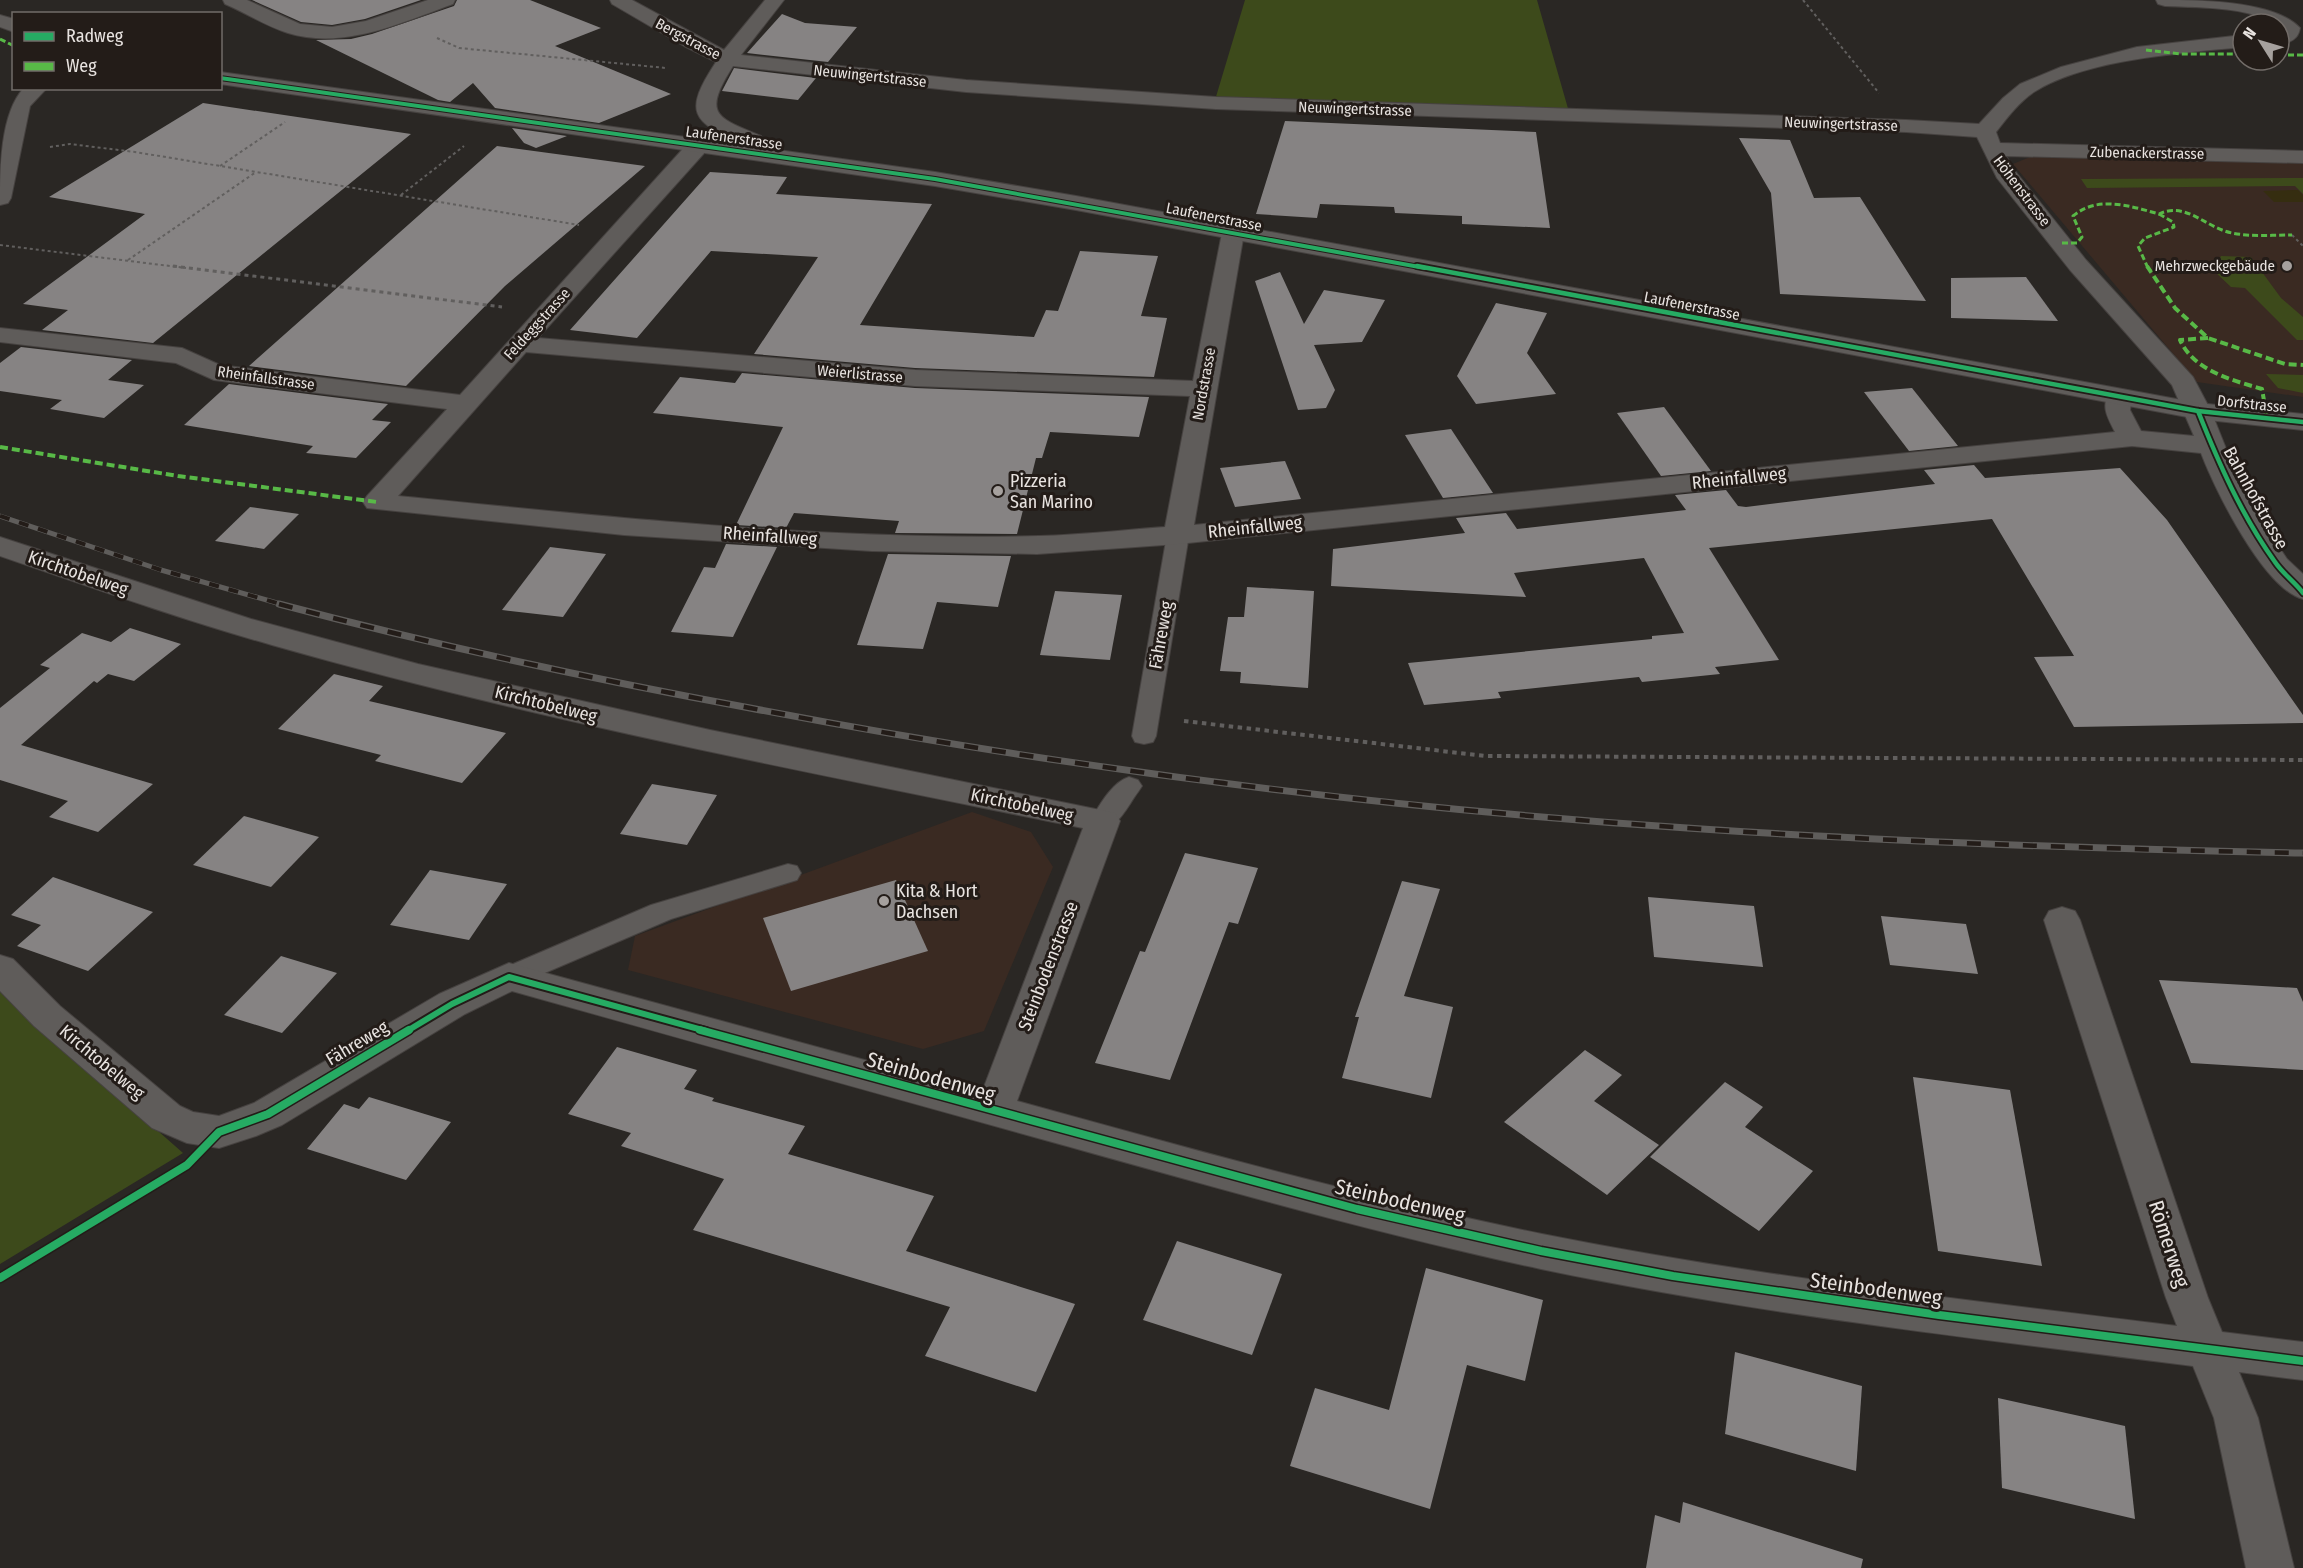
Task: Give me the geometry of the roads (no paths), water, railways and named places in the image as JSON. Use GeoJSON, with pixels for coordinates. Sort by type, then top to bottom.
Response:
{"type":"FeatureCollection","features":[{"type":"Feature","properties":{"kind":"street"},"geometry":{"type":"LineString","coordinates":[[232,0],[295,29],[314,33],[342,32],[446,0]]}},
{"type":"Feature","properties":{"kind":"street","name":"Bergstrasse"},"geometry":{"type":"LineString","coordinates":[[619,0],[690,42],[723,66]]}},
{"type":"Feature","properties":{"kind":"street"},"geometry":{"type":"LineString","coordinates":[[754,153],[753,141],[718,126],[708,117],[705,105],[723,66],[775,0]]}},
{"type":"Feature","properties":{"kind":"street"},"geometry":{"type":"LineString","coordinates":[[2165,0],[2262,12]]}},
{"type":"Feature","properties":{"kind":"street"},"geometry":{"type":"LineString","coordinates":[[1989,140],[2003,110],[2028,88],[2061,73],[2105,59],[2146,50],[2231,42]]}},
{"type":"Feature","properties":{"kind":"street","name":"Neuwingertstrasse"},"geometry":{"type":"LineString","coordinates":[[723,66],[1216,104],[1906,126],[1989,140]]}},
{"type":"Feature","properties":{"kind":"street","name":"Laufenerstrasse"},"geometry":{"type":"LineString","coordinates":[[222,78],[947,181],[2198,411]]}},
{"type":"Feature","properties":{"kind":"street"},"geometry":{"type":"LineString","coordinates":[[0,198],[20,105],[34,90]]}},
{"type":"Feature","properties":{"kind":"street","name":"Zubenackerstrasse"},"geometry":{"type":"LineString","coordinates":[[1989,140],[2303,157]]}},
{"type":"Feature","properties":{"kind":"street","name":"Höhenstrasse"},"geometry":{"type":"LineString","coordinates":[[1989,140],[2005,172],[2078,266],[2184,382],[2198,411]]}},
{"type":"Feature","properties":{"kind":"street","name":"Feldeggstrasse"},"geometry":{"type":"LineString","coordinates":[[377,502],[698,146]]}},
{"type":"Feature","properties":{"kind":"street","name":"Nordstrasse"},"geometry":{"type":"LineString","coordinates":[[1178,535],[1202,389],[1233,232]]}},
{"type":"Feature","properties":{"kind":"street","name":"Rheinfallstrasse"},"geometry":{"type":"LineString","coordinates":[[0,335],[183,356],[214,372],[464,403]]}},
{"type":"Feature","properties":{"kind":"street","name":"Weierlistrasse"},"geometry":{"type":"LineString","coordinates":[[519,344],[915,378],[1202,389]]}},
{"type":"Feature","properties":{"kind":"street"},"geometry":{"type":"LineString","coordinates":[[2119,397],[2117,410],[2132,438]]}},
{"type":"Feature","properties":{"kind":"street","name":"Dorfstrasse"},"geometry":{"type":"LineString","coordinates":[[2198,411],[2303,422]]}},
{"type":"Feature","properties":{"kind":"street","name":"Bahnhofstrasse"},"geometry":{"type":"LineString","coordinates":[[2198,411],[2223,476],[2247,520],[2277,565],[2302,591]]}},
{"type":"Feature","properties":{"kind":"street","name":"Rheinfallweg"},"geometry":{"type":"LineString","coordinates":[[377,502],[617,526],[834,540],[962,545],[1040,545],[1178,535],[2132,438],[2211,446]]}},
{"type":"Feature","properties":{"kind":"street","name":"Kirchtobelweg"},"geometry":{"type":"LineString","coordinates":[[0,546],[141,595],[331,651],[610,720],[1103,821]]}},
{"type":"Feature","properties":{"kind":"street","name":"Steinbodenstrasse"},"geometry":{"type":"LineString","coordinates":[[994,1112],[1103,821]]}},
{"type":"Feature","properties":{"kind":"street","name":"Römerweg"},"geometry":{"type":"LineString","coordinates":[[2062,920],[2187,1298],[2236,1418],[2270,1568]]}},
{"type":"Feature","properties":{"kind":"street","name":"Kirchtobelweg"},"geometry":{"type":"LineString","coordinates":[[0,968],[47,1016],[166,1117],[187,1127],[219,1132]]}},
{"type":"Feature","properties":{"kind":"street","name":"Steinbodenweg"},"geometry":{"type":"LineString","coordinates":[[509,977],[994,1112],[1357,1209],[1541,1251],[1673,1276],[1939,1315],[2303,1361]]}},
{"type":"Feature","properties":{"kind":"street","name":"Fähreweg"},"geometry":{"type":"LineString","coordinates":[[219,1132],[268,1114],[452,1004],[509,977]]}},
{"type":"Feature","properties":{"kind":"lane","name":"Fähreweg"},"geometry":{"type":"LineString","coordinates":[[1145,727],[1178,535]]}},
{"type":"Feature","properties":{"kind":"lane"},"geometry":{"type":"LineString","coordinates":[[1103,821],[1129,786]]}},
{"type":"Feature","properties":{"kind":"lane"},"geometry":{"type":"LineString","coordinates":[[509,977],[661,912],[788,873]]}},
{"type":"Feature","properties":{"kind":"railway"},"geometry":{"type":"LineString","coordinates":[[0,516],[161,570],[284,605]]}},
{"type":"Feature","properties":{"kind":"railway"},"geometry":{"type":"LineString","coordinates":[[279,604],[454,647],[691,697],[983,749],[1217,782],[1452,809],[1687,828],[1995,844],[2303,853]]}},
{"type":"Feature","properties":{"kind":"place","name":"Mehrzweckgebäude"},"geometry":{"type":"Point","coordinates":[2287,266]}},
{"type":"Feature","properties":{"kind":"place","name":"Pizzeria San Marino"},"geometry":{"type":"Point","coordinates":[998,491]}},
{"type":"Feature","properties":{"kind":"place","name":"Kita & Hort Dachsen"},"geometry":{"type":"Point","coordinates":[884,901]}}]}
